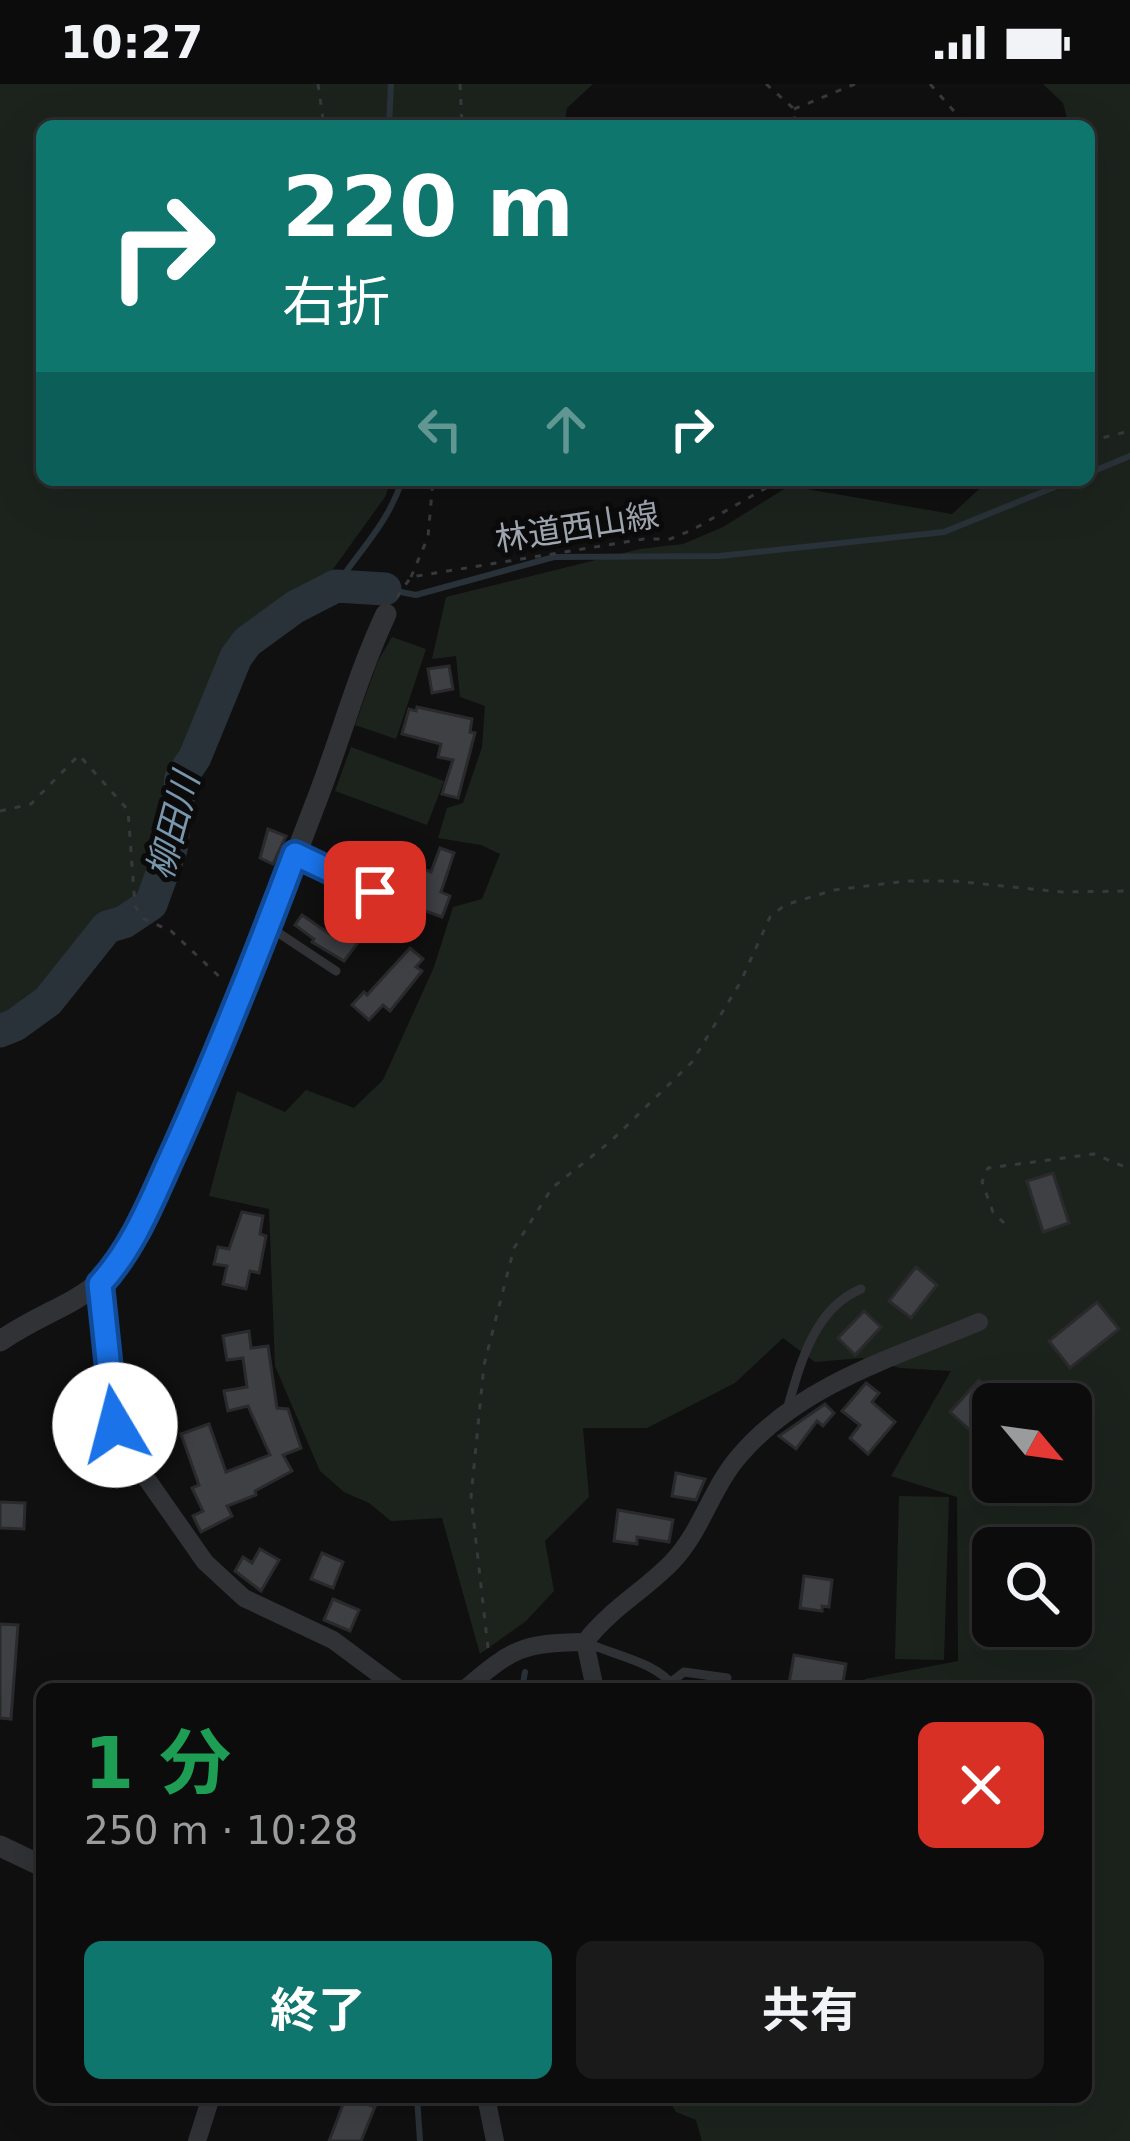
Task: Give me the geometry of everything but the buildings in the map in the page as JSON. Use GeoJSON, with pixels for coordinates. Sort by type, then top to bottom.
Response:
{"type":"FeatureCollection","features":[{"type":"Feature","properties":{"kind":"street"},"geometry":{"type":"LineString","coordinates":[[0,1341],[100,1284],[119,1264],[136,1233],[268,926],[317,800],[357,677],[386,614]]}},
{"type":"Feature","properties":{"kind":"street"},"geometry":{"type":"LineString","coordinates":[[100,1284],[115,1425],[130,1455],[205,1562],[244,1598],[333,1640],[391,1683]]}},
{"type":"Feature","properties":{"kind":"street"},"geometry":{"type":"LineString","coordinates":[[595,1683],[585,1642],[602,1619],[675,1559],[740,1454],[787,1412],[840,1380],[979,1322]]}},
{"type":"Feature","properties":{"kind":"street"},"geometry":{"type":"LineString","coordinates":[[472,1683],[532,1642],[585,1642]]}},
{"type":"Feature","properties":{"kind":"street"},"geometry":{"type":"LineString","coordinates":[[0,1846],[36,1863]]}},
{"type":"Feature","properties":{"kind":"street"},"geometry":{"type":"LineString","coordinates":[[197,2141],[209,2103]]}},
{"type":"Feature","properties":{"kind":"street"},"geometry":{"type":"LineString","coordinates":[[487,2103],[495,2141]]}},
{"type":"Feature","properties":{"kind":"lane"},"geometry":{"type":"LineString","coordinates":[[295,854],[407,905]]}},
{"type":"Feature","properties":{"kind":"lane"},"geometry":{"type":"LineString","coordinates":[[268,926],[337,971]]}},
{"type":"Feature","properties":{"kind":"lane"},"geometry":{"type":"LineString","coordinates":[[787,1412],[811,1339],[840,1298],[861,1289]]}},
{"type":"Feature","properties":{"kind":"lane"},"geometry":{"type":"LineString","coordinates":[[585,1642],[652,1668],[670,1683]]}},
{"type":"Feature","properties":{"kind":"lane"},"geometry":{"type":"LineString","coordinates":[[675,1683],[684,1672],[727,1678]]}},
{"type":"Feature","properties":{"kind":"path"},"geometry":{"type":"LineString","coordinates":[[318,84],[322,120]]}},
{"type":"Feature","properties":{"kind":"path"},"geometry":{"type":"LineString","coordinates":[[460,84],[462,120]]}},
{"type":"Feature","properties":{"kind":"path"},"geometry":{"type":"LineString","coordinates":[[766,84],[794,109],[795,120]]}},
{"type":"Feature","properties":{"kind":"path"},"geometry":{"type":"LineString","coordinates":[[794,109],[856,84]]}},
{"type":"Feature","properties":{"kind":"path"},"geometry":{"type":"LineString","coordinates":[[930,84],[962,120]]}},
{"type":"Feature","properties":{"kind":"path"},"geometry":{"type":"LineString","coordinates":[[1095,439],[1130,430]]}},
{"type":"Feature","properties":{"kind":"path"},"geometry":{"type":"LineString","coordinates":[[386,614],[411,577],[428,537],[432,486]]}},
{"type":"Feature","properties":{"kind":"path","name":"林道西山線"},"geometry":{"type":"LineString","coordinates":[[411,577],[644,539],[670,539],[769,486]]}},
{"type":"Feature","properties":{"kind":"path"},"geometry":{"type":"LineString","coordinates":[[0,811],[31,804],[79,755],[128,810],[135,906],[144,919],[171,931],[239,995]]}},
{"type":"Feature","properties":{"kind":"path"},"geometry":{"type":"LineString","coordinates":[[490,1667],[471,1497],[484,1365],[514,1248],[552,1188],[610,1141],[692,1062],[740,983],[770,917],[798,899],[881,883],[952,881],[1062,892],[1130,891]]}},
{"type":"Feature","properties":{"kind":"path"},"geometry":{"type":"LineString","coordinates":[[1004,1222],[993,1212],[982,1182],[988,1168],[1094,1154],[1130,1169]]}},
{"type":"Feature","properties":{"kind":"shaded area"},"geometry":{"type":"Polygon","coordinates":[[[0,84],[593,84],[567,108],[565,120],[36,120],[36,486],[389,486],[326,579],[242,636],[204,726],[172,782],[158,880],[138,909],[102,922],[54,987],[20,1018],[0,1024],[0,84]]]}},
{"type":"Feature","properties":{"kind":"shaded area"},"geometry":{"type":"Polygon","coordinates":[[[1043,84],[1130,84],[1130,2141],[702,2141],[696,2120],[676,2112],[671,2103],[1092,2103],[1092,1683],[864,1683],[865,1679],[958,1661],[957,1497],[891,1476],[951,1371],[900,1368],[862,1358],[815,1362],[783,1338],[735,1383],[647,1428],[583,1428],[589,1497],[545,1541],[554,1591],[526,1621],[480,1654],[442,1518],[391,1521],[320,1471],[275,1366],[269,1209],[209,1196],[237,1091],[285,1112],[306,1090],[354,1108],[383,1080],[434,967],[453,907],[482,899],[500,854],[481,845],[438,838],[447,808],[463,803],[482,747],[485,706],[460,697],[456,656],[432,659],[446,597],[640,549],[683,544],[723,527],[789,486],[952,514],[982,486],[1095,486],[1095,120],[1067,120],[1063,103],[1043,84]]]}},
{"type":"Feature","properties":{"kind":"shaded area"},"geometry":{"type":"Polygon","coordinates":[[[392,637],[426,649],[396,739],[355,725],[378,661],[392,637]]]}},
{"type":"Feature","properties":{"kind":"shaded area"},"geometry":{"type":"Polygon","coordinates":[[[351,747],[444,781],[427,825],[335,791],[351,747]]]}},
{"type":"Feature","properties":{"kind":"shaded area"},"geometry":{"type":"Polygon","coordinates":[[[899,1496],[949,1497],[944,1660],[895,1659],[899,1496]]]}},
{"type":"Feature","properties":{"kind":"waterway"},"geometry":{"type":"LineString","coordinates":[[389,120],[391,84]]}},
{"type":"Feature","properties":{"kind":"waterway"},"geometry":{"type":"LineString","coordinates":[[1095,471],[1130,456]]}},
{"type":"Feature","properties":{"kind":"waterway"},"geometry":{"type":"LineString","coordinates":[[336,586],[382,523],[400,486]]}},
{"type":"Feature","properties":{"kind":"waterway"},"geometry":{"type":"LineString","coordinates":[[385,589],[416,595],[554,557],[719,556],[944,532],[1057,486]]}},
{"type":"Feature","properties":{"kind":"waterway","name":"柳田川"},"geometry":{"type":"LineString","coordinates":[[0,1031],[48,1001],[107,927],[151,904],[171,849],[181,778],[247,642],[295,607],[336,586],[385,589]]}},
{"type":"Feature","properties":{"kind":"waterway"},"geometry":{"type":"LineString","coordinates":[[523,1683],[525,1672]]}},
{"type":"Feature","properties":{"kind":"waterway"},"geometry":{"type":"LineString","coordinates":[[417,2103],[420,2141]]}},
{"type":"Feature","properties":{"kind":"route"},"geometry":{"type":"LineString","coordinates":[[115,1425],[100,1284],[119,1264],[172,1154],[295,854],[375,892]]}}]}
